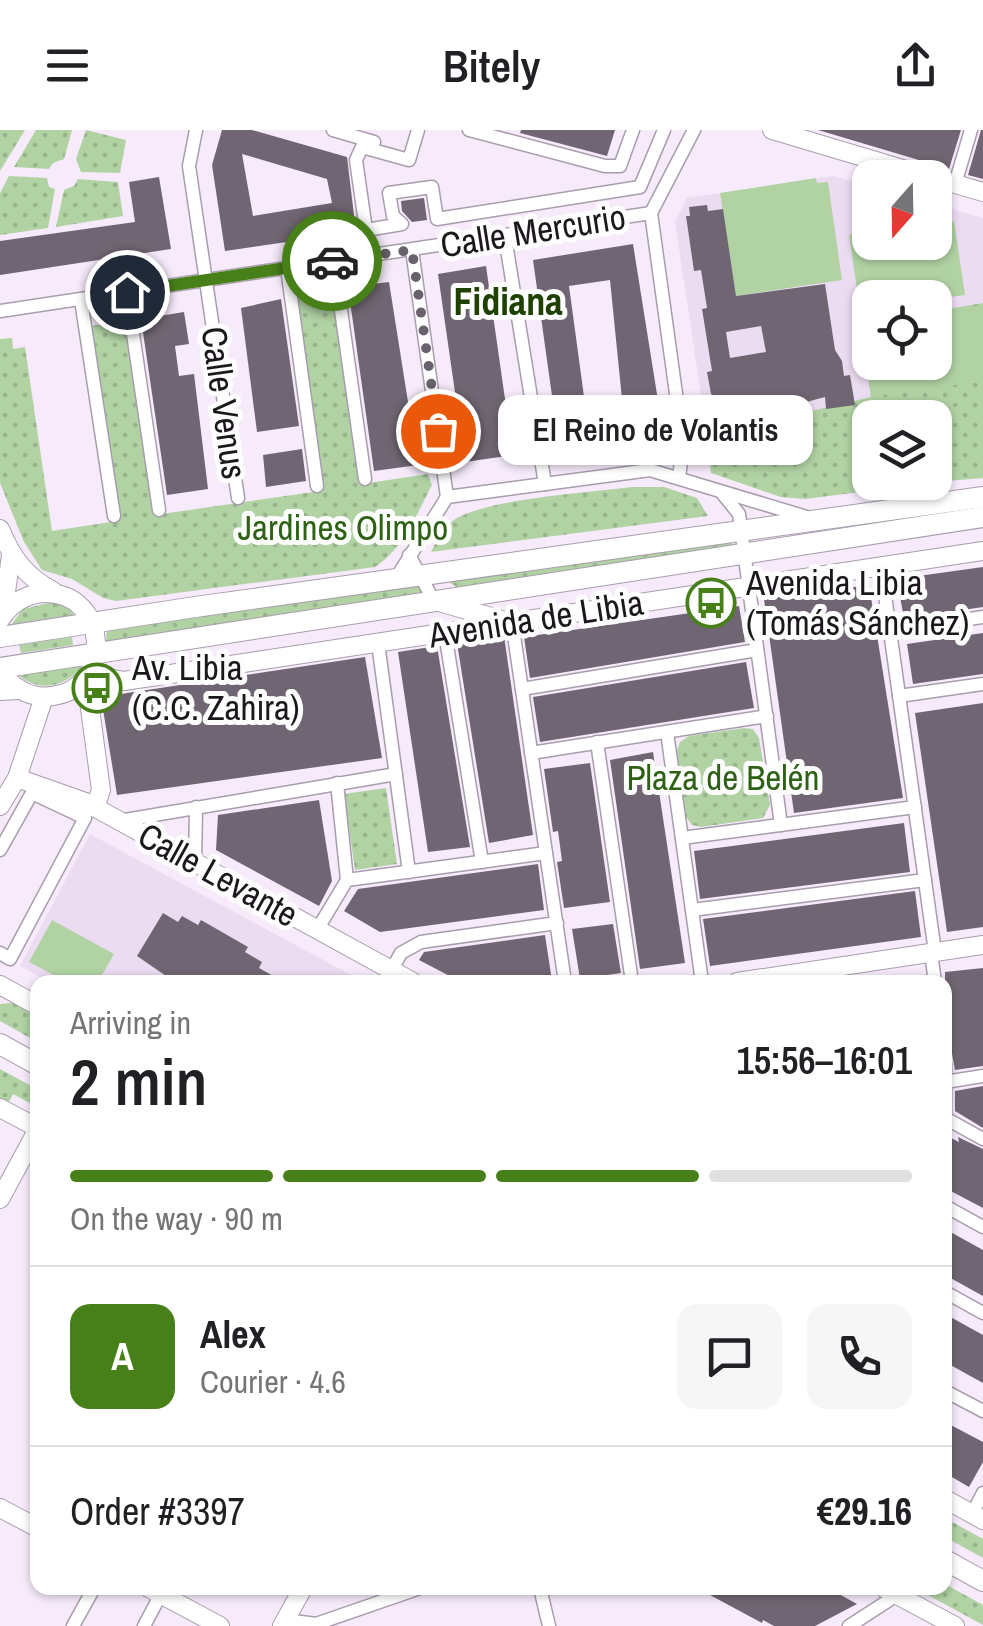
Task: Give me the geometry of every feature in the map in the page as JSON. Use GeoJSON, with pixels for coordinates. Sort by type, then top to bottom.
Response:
{"type":"FeatureCollection","features":[{"type":"Feature","properties":{"kind":"main road","name":"Avenida de Libia"},"geometry":{"type":"LineString","coordinates":[[1,624],[92,622],[983,497]]}},
{"type":"Feature","properties":{"kind":"main road","name":"Avenida de Libia"},"geometry":{"type":"LineString","coordinates":[[0,669],[983,517]]}},
{"type":"Feature","properties":{"kind":"main road"},"geometry":{"type":"LineString","coordinates":[[0,1044],[30,1061]]}},
{"type":"Feature","properties":{"kind":"main road"},"geometry":{"type":"LineString","coordinates":[[952,1564],[983,1581]]}},
{"type":"Feature","properties":{"kind":"street","name":"Calle Venus"},"geometry":{"type":"LineString","coordinates":[[196,130],[189,166],[238,498]]}},
{"type":"Feature","properties":{"kind":"street"},"geometry":{"type":"LineString","coordinates":[[333,130],[405,151]]}},
{"type":"Feature","properties":{"kind":"street"},"geometry":{"type":"LineString","coordinates":[[418,130],[409,160],[362,146],[356,160],[366,230],[402,224],[393,216],[390,193],[432,187],[437,218],[640,187],[664,130]]}},
{"type":"Feature","properties":{"kind":"street"},"geometry":{"type":"LineString","coordinates":[[470,130],[604,166],[620,166],[633,130]]}},
{"type":"Feature","properties":{"kind":"street"},"geometry":{"type":"LineString","coordinates":[[492,130],[614,164],[624,130]]}},
{"type":"Feature","properties":{"kind":"street"},"geometry":{"type":"LineString","coordinates":[[679,478],[684,444],[651,213],[694,130]]}},
{"type":"Feature","properties":{"kind":"street"},"geometry":{"type":"LineString","coordinates":[[772,130],[873,160]]}},
{"type":"Feature","properties":{"kind":"street"},"geometry":{"type":"LineString","coordinates":[[955,184],[971,130]]}},
{"type":"Feature","properties":{"kind":"street"},"geometry":{"type":"LineString","coordinates":[[952,183],[983,192]]}},
{"type":"Feature","properties":{"kind":"street","name":"Calle Mercurio"},"geometry":{"type":"LineString","coordinates":[[0,310],[651,213]]}},
{"type":"Feature","properties":{"kind":"street"},"geometry":{"type":"LineString","coordinates":[[505,237],[544,484]]}},
{"type":"Feature","properties":{"kind":"street"},"geometry":{"type":"LineString","coordinates":[[412,250],[447,497]]}},
{"type":"Feature","properties":{"kind":"street"},"geometry":{"type":"LineString","coordinates":[[334,261],[364,480]]}},
{"type":"Feature","properties":{"kind":"street"},"geometry":{"type":"LineString","coordinates":[[287,268],[317,486]]}},
{"type":"Feature","properties":{"kind":"street"},"geometry":{"type":"LineString","coordinates":[[127,292],[159,510]]}},
{"type":"Feature","properties":{"kind":"street"},"geometry":{"type":"LineString","coordinates":[[81,300],[114,516]]}},
{"type":"Feature","properties":{"kind":"street","name":"Avenida de Libia"},"geometry":{"type":"LineString","coordinates":[[395,580],[447,497],[650,470],[817,520]]}},
{"type":"Feature","properties":{"kind":"street"},"geometry":{"type":"LineString","coordinates":[[720,490],[739,514],[781,824]]}},
{"type":"Feature","properties":{"kind":"street"},"geometry":{"type":"LineString","coordinates":[[0,529],[10,555],[34,580],[82,608],[97,636],[97,652],[87,677],[70,691],[44,697],[9,690],[0,669]]}},
{"type":"Feature","properties":{"kind":"street","name":"Avenida de Libia"},"geometry":{"type":"LineString","coordinates":[[87,677],[124,681],[983,551]]}},
{"type":"Feature","properties":{"kind":"street"},"geometry":{"type":"LineString","coordinates":[[1,624],[10,555]]}},
{"type":"Feature","properties":{"kind":"street","name":"Avenida de Libia"},"geometry":{"type":"LineString","coordinates":[[408,555],[434,601]]}},
{"type":"Feature","properties":{"kind":"street"},"geometry":{"type":"LineString","coordinates":[[881,566],[935,975]]}},
{"type":"Feature","properties":{"kind":"street"},"geometry":{"type":"LineString","coordinates":[[1,624],[24,598],[38,594],[67,598]]}},
{"type":"Feature","properties":{"kind":"street"},"geometry":{"type":"LineString","coordinates":[[434,601],[512,622],[564,975]]}},
{"type":"Feature","properties":{"kind":"street"},"geometry":{"type":"LineString","coordinates":[[890,630],[983,618]]}},
{"type":"Feature","properties":{"kind":"street"},"geometry":{"type":"LineString","coordinates":[[445,633],[482,862]]}},
{"type":"Feature","properties":{"kind":"street"},"geometry":{"type":"LineString","coordinates":[[378,643],[409,872]]}},
{"type":"Feature","properties":{"kind":"street"},"geometry":{"type":"LineString","coordinates":[[522,689],[758,650]]}},
{"type":"Feature","properties":{"kind":"street"},"geometry":{"type":"LineString","coordinates":[[30,1002],[3,987],[101,790],[87,677]]}},
{"type":"Feature","properties":{"kind":"street"},"geometry":{"type":"LineString","coordinates":[[899,696],[983,684]]}},
{"type":"Feature","properties":{"kind":"street"},"geometry":{"type":"LineString","coordinates":[[0,806],[18,778],[44,697]]}},
{"type":"Feature","properties":{"kind":"street"},"geometry":{"type":"LineString","coordinates":[[532,752],[766,716]]}},
{"type":"Feature","properties":{"kind":"street"},"geometry":{"type":"LineString","coordinates":[[668,732],[701,975]]}},
{"type":"Feature","properties":{"kind":"street"},"geometry":{"type":"LineString","coordinates":[[597,742],[631,975]]}},
{"type":"Feature","properties":{"kind":"street"},"geometry":{"type":"LineString","coordinates":[[119,821],[396,774]]}},
{"type":"Feature","properties":{"kind":"street","name":"Calle Levante"},"geometry":{"type":"LineString","coordinates":[[18,778],[95,808],[401,975]]}},
{"type":"Feature","properties":{"kind":"street"},"geometry":{"type":"LineString","coordinates":[[317,930],[347,880],[337,784]]}},
{"type":"Feature","properties":{"kind":"street"},"geometry":{"type":"LineString","coordinates":[[0,850],[32,793],[85,818],[10,959],[0,953]]}},
{"type":"Feature","properties":{"kind":"street"},"geometry":{"type":"LineString","coordinates":[[682,838],[915,807]]}},
{"type":"Feature","properties":{"kind":"street"},"geometry":{"type":"LineString","coordinates":[[195,862],[196,808]]}},
{"type":"Feature","properties":{"kind":"street"},"geometry":{"type":"LineString","coordinates":[[347,880],[546,853]]}},
{"type":"Feature","properties":{"kind":"street"},"geometry":{"type":"LineString","coordinates":[[692,910],[925,880]]}},
{"type":"Feature","properties":{"kind":"street"},"geometry":{"type":"LineString","coordinates":[[392,970],[400,953],[421,942],[556,923]]}},
{"type":"Feature","properties":{"kind":"street"},"geometry":{"type":"LineString","coordinates":[[797,975],[983,945]]}},
{"type":"Feature","properties":{"kind":"street"},"geometry":{"type":"LineString","coordinates":[[952,1080],[983,1076]]}},
{"type":"Feature","properties":{"kind":"street"},"geometry":{"type":"LineString","coordinates":[[0,1108],[30,1125]]}},
{"type":"Feature","properties":{"kind":"street"},"geometry":{"type":"LineString","coordinates":[[952,1122],[983,1139]]}},
{"type":"Feature","properties":{"kind":"street"},"geometry":{"type":"LineString","coordinates":[[0,1199],[30,1144]]}},
{"type":"Feature","properties":{"kind":"street"},"geometry":{"type":"LineString","coordinates":[[952,1210],[983,1228]]}},
{"type":"Feature","properties":{"kind":"street"},"geometry":{"type":"LineString","coordinates":[[952,1296],[983,1314]]}},
{"type":"Feature","properties":{"kind":"street"},"geometry":{"type":"LineString","coordinates":[[952,1394],[983,1411]]}},
{"type":"Feature","properties":{"kind":"street"},"geometry":{"type":"LineString","coordinates":[[952,1503],[977,1517],[983,1492]]}},
{"type":"Feature","properties":{"kind":"street"},"geometry":{"type":"LineString","coordinates":[[0,1508],[30,1524]]}},
{"type":"Feature","properties":{"kind":"street"},"geometry":{"type":"LineString","coordinates":[[74,1626],[90,1595]]}},
{"type":"Feature","properties":{"kind":"street"},"geometry":{"type":"LineString","coordinates":[[144,1626],[154,1595]]}},
{"type":"Feature","properties":{"kind":"street"},"geometry":{"type":"LineString","coordinates":[[162,1595],[220,1626]]}},
{"type":"Feature","properties":{"kind":"street"},"geometry":{"type":"LineString","coordinates":[[300,1595],[284,1623],[316,1624],[400,1595]]}},
{"type":"Feature","properties":{"kind":"street"},"geometry":{"type":"LineString","coordinates":[[542,1595],[550,1626]]}},
{"type":"Feature","properties":{"kind":"street"},"geometry":{"type":"LineString","coordinates":[[849,1626],[886,1595]]}},
{"type":"Feature","properties":{"kind":"street"},"geometry":{"type":"LineString","coordinates":[[898,1595],[954,1626]]}},
{"type":"Feature","properties":{"kind":"shaded area"},"geometry":{"type":"Polygon","coordinates":[[[833,176],[852,181],[852,260],[952,260],[952,209],[983,218],[983,303],[952,308],[952,280],[852,280],[852,380],[868,380],[871,397],[707,435],[675,222],[687,198],[833,176]]]}},
{"type":"Feature","properties":{"kind":"shaded area"},"geometry":{"type":"Polygon","coordinates":[[[90,834],[351,975],[37,975],[20,966],[90,834]]]}},
{"type":"Feature","properties":{"kind":"green space"},"geometry":{"type":"Polygon","coordinates":[[[0,130],[25,130],[0,171],[0,130]]]}},
{"type":"Feature","properties":{"kind":"green space"},"geometry":{"type":"Polygon","coordinates":[[[36,130],[72,130],[64,159],[49,169],[14,167],[36,130]]]}},
{"type":"Feature","properties":{"kind":"green space"},"geometry":{"type":"Polygon","coordinates":[[[86,130],[126,140],[120,173],[81,172],[76,159],[86,130]]]}},
{"type":"Feature","properties":{"kind":"green space"},"geometry":{"type":"Polygon","coordinates":[[[9,176],[47,178],[49,187],[55,189],[48,228],[0,235],[0,193],[9,176]]]}},
{"type":"Feature","properties":{"kind":"green space"},"geometry":{"type":"Polygon","coordinates":[[[816,178],[817,183],[828,182],[842,280],[736,296],[720,193],[816,178]]]}},
{"type":"Feature","properties":{"kind":"green space"},"geometry":{"type":"Polygon","coordinates":[[[78,179],[118,182],[123,216],[56,227],[64,190],[74,186],[78,179]]]}},
{"type":"Feature","properties":{"kind":"green space"},"geometry":{"type":"Polygon","coordinates":[[[952,221],[965,295],[952,297],[952,280],[856,280],[853,260],[952,260],[952,221]]]}},
{"type":"Feature","properties":{"kind":"green space","name":"Jardines Olimpo"},"geometry":{"type":"Polygon","coordinates":[[[331,289],[362,484],[428,474],[432,485],[408,530],[385,559],[375,567],[116,601],[103,598],[72,579],[42,570],[24,542],[0,483],[0,339],[12,338],[13,349],[25,347],[52,531],[117,521],[90,326],[127,321],[155,515],[320,491],[291,295],[331,289]]]}},
{"type":"Feature","properties":{"kind":"green space"},"geometry":{"type":"Polygon","coordinates":[[[983,303],[983,478],[952,481],[952,400],[858,400],[871,397],[868,380],[952,380],[952,308],[983,303]]]}},
{"type":"Feature","properties":{"kind":"green space"},"geometry":{"type":"Polygon","coordinates":[[[983,305],[983,381],[871,397],[868,380],[952,380],[952,310],[983,305]]]}},
{"type":"Feature","properties":{"kind":"green space"},"geometry":{"type":"Polygon","coordinates":[[[852,401],[852,493],[805,499],[781,497],[711,473],[707,435],[852,401]]]}},
{"type":"Feature","properties":{"kind":"green space"},"geometry":{"type":"Polygon","coordinates":[[[664,487],[697,498],[708,516],[431,552],[446,527],[469,513],[539,498],[664,487]]]}},
{"type":"Feature","properties":{"kind":"green space"},"geometry":{"type":"Polygon","coordinates":[[[731,539],[733,549],[459,589],[447,580],[731,539]]]}},
{"type":"Feature","properties":{"kind":"green space"},"geometry":{"type":"Polygon","coordinates":[[[422,583],[425,594],[106,642],[107,631],[422,583]]]}},
{"type":"Feature","properties":{"kind":"green space"},"geometry":{"type":"Polygon","coordinates":[[[53,602],[74,615],[12,624],[23,609],[53,602]]]}},
{"type":"Feature","properties":{"kind":"green space"},"geometry":{"type":"Polygon","coordinates":[[[72,637],[73,645],[21,653],[19,645],[72,637]]]}},
{"type":"Feature","properties":{"kind":"green space"},"geometry":{"type":"Polygon","coordinates":[[[80,664],[80,670],[58,684],[43,686],[19,676],[80,664]]]}},
{"type":"Feature","properties":{"kind":"green space","name":"Plaza de Belén"},"geometry":{"type":"Polygon","coordinates":[[[753,729],[759,738],[770,805],[763,818],[692,825],[686,817],[677,751],[680,742],[689,736],[753,729]]]}},
{"type":"Feature","properties":{"kind":"green space"},"geometry":{"type":"Polygon","coordinates":[[[386,788],[397,864],[355,870],[344,794],[386,788]]]}},
{"type":"Feature","properties":{"kind":"green space"},"geometry":{"type":"Polygon","coordinates":[[[52,920],[114,954],[102,975],[54,975],[29,962],[52,920]]]}},
{"type":"Feature","properties":{"kind":"green space"},"geometry":{"type":"Polygon","coordinates":[[[20,1002],[30,1007],[30,1038],[0,1021],[0,1004],[20,1002]]]}},
{"type":"Feature","properties":{"kind":"green space"},"geometry":{"type":"Polygon","coordinates":[[[0,1069],[30,1085],[30,1103],[13,1094],[8,1104],[0,1100],[0,1069]]]}},
{"type":"Feature","properties":{"kind":"green space"},"geometry":{"type":"Polygon","coordinates":[[[952,1522],[983,1539],[983,1558],[952,1541],[952,1522]]]}},
{"type":"Feature","properties":{"kind":"green space"},"geometry":{"type":"Polygon","coordinates":[[[952,1588],[983,1605],[983,1625],[928,1595],[952,1595],[952,1588]]]}},
{"type":"Feature","properties":{"kind":"building"},"geometry":{"type":"Polygon","coordinates":[[[222,130],[252,130],[347,157],[356,232],[225,251],[212,165],[222,130]],[[242,154],[253,216],[332,203],[327,179],[242,154]]]}},
{"type":"Feature","properties":{"kind":"building"},"geometry":{"type":"Polygon","coordinates":[[[615,130],[607,156],[520,133],[615,130]]]}},
{"type":"Feature","properties":{"kind":"building"},"geometry":{"type":"Polygon","coordinates":[[[818,130],[961,130],[952,160],[919,160],[818,130]]]}},
{"type":"Feature","properties":{"kind":"building"},"geometry":{"type":"Polygon","coordinates":[[[983,130],[983,179],[968,175],[983,130]]]}},
{"type":"Feature","properties":{"kind":"building"},"geometry":{"type":"Polygon","coordinates":[[[159,177],[171,249],[0,275],[0,241],[135,222],[129,182],[159,177]]]}},
{"type":"Feature","properties":{"kind":"building"},"geometry":{"type":"Polygon","coordinates":[[[424,198],[427,220],[412,222],[402,211],[401,201],[424,198]]]}},
{"type":"Feature","properties":{"kind":"building"},"geometry":{"type":"Polygon","coordinates":[[[707,205],[708,211],[723,209],[736,296],[825,284],[835,350],[842,361],[844,376],[850,375],[852,405],[826,409],[825,397],[788,407],[752,407],[751,402],[723,404],[711,394],[707,372],[712,371],[702,309],[707,308],[701,270],[694,271],[686,216],[690,216],[689,207],[707,205]],[[761,326],[726,332],[730,358],[766,352],[761,326]]]}},
{"type":"Feature","properties":{"kind":"building"},"geometry":{"type":"Polygon","coordinates":[[[633,244],[663,432],[559,446],[533,260],[633,244]],[[610,280],[569,286],[585,404],[622,399],[610,280]]]}},
{"type":"Feature","properties":{"kind":"building"},"geometry":{"type":"Polygon","coordinates":[[[486,266],[513,455],[465,462],[438,274],[486,266]]]}},
{"type":"Feature","properties":{"kind":"building"},"geometry":{"type":"Polygon","coordinates":[[[389,282],[418,465],[374,471],[348,287],[389,282]]]}},
{"type":"Feature","properties":{"kind":"building"},"geometry":{"type":"Polygon","coordinates":[[[281,299],[299,426],[257,432],[241,308],[281,299]]]}},
{"type":"Feature","properties":{"kind":"building"},"geometry":{"type":"Polygon","coordinates":[[[184,312],[189,344],[175,346],[179,376],[194,374],[208,489],[167,495],[141,319],[184,312]]]}},
{"type":"Feature","properties":{"kind":"building"},"geometry":{"type":"Polygon","coordinates":[[[302,449],[306,481],[266,487],[263,455],[302,449]]]}},
{"type":"Feature","properties":{"kind":"building"},"geometry":{"type":"Polygon","coordinates":[[[983,567],[983,607],[904,619],[897,579],[983,567]]]}},
{"type":"Feature","properties":{"kind":"building"},"geometry":{"type":"Polygon","coordinates":[[[869,585],[903,798],[794,813],[764,599],[869,585]]]}},
{"type":"Feature","properties":{"kind":"building"},"geometry":{"type":"Polygon","coordinates":[[[739,606],[745,642],[530,678],[524,637],[739,606]]]}},
{"type":"Feature","properties":{"kind":"building"},"geometry":{"type":"Polygon","coordinates":[[[983,633],[983,674],[913,684],[907,644],[983,633]]]}},
{"type":"Feature","properties":{"kind":"building"},"geometry":{"type":"Polygon","coordinates":[[[504,636],[533,835],[489,843],[457,643],[504,636]]]}},
{"type":"Feature","properties":{"kind":"building"},"geometry":{"type":"Polygon","coordinates":[[[437,646],[470,847],[428,852],[398,652],[437,646]]]}},
{"type":"Feature","properties":{"kind":"building"},"geometry":{"type":"Polygon","coordinates":[[[365,657],[382,758],[117,795],[101,697],[365,657]]]}},
{"type":"Feature","properties":{"kind":"building"},"geometry":{"type":"Polygon","coordinates":[[[746,662],[754,708],[540,742],[533,697],[746,662]]]}},
{"type":"Feature","properties":{"kind":"building"},"geometry":{"type":"Polygon","coordinates":[[[983,703],[983,927],[947,932],[915,713],[983,703]]]}},
{"type":"Feature","properties":{"kind":"building"},"geometry":{"type":"Polygon","coordinates":[[[653,752],[685,963],[640,969],[610,760],[653,752]]]}},
{"type":"Feature","properties":{"kind":"building"},"geometry":{"type":"Polygon","coordinates":[[[590,763],[610,902],[564,908],[557,862],[562,861],[558,831],[553,832],[544,769],[590,763]]]}},
{"type":"Feature","properties":{"kind":"building"},"geometry":{"type":"Polygon","coordinates":[[[319,800],[332,881],[319,906],[216,850],[218,815],[319,800]]]}},
{"type":"Feature","properties":{"kind":"building"},"geometry":{"type":"Polygon","coordinates":[[[904,823],[910,872],[700,899],[694,851],[904,823]]]}},
{"type":"Feature","properties":{"kind":"building"},"geometry":{"type":"Polygon","coordinates":[[[538,864],[544,910],[380,932],[344,911],[358,889],[538,864]]]}},
{"type":"Feature","properties":{"kind":"building"},"geometry":{"type":"Polygon","coordinates":[[[915,891],[921,937],[710,966],[703,919],[915,891]]]}},
{"type":"Feature","properties":{"kind":"building"},"geometry":{"type":"Polygon","coordinates":[[[163,913],[178,922],[182,916],[198,925],[201,920],[248,947],[245,952],[262,962],[259,968],[272,975],[165,975],[137,956],[163,913]]]}},
{"type":"Feature","properties":{"kind":"building"},"geometry":{"type":"Polygon","coordinates":[[[613,924],[621,973],[579,975],[572,929],[613,924]]]}},
{"type":"Feature","properties":{"kind":"building"},"geometry":{"type":"Polygon","coordinates":[[[545,935],[551,975],[448,975],[419,960],[424,952],[545,935]]]}},
{"type":"Feature","properties":{"kind":"building"},"geometry":{"type":"Polygon","coordinates":[[[983,968],[983,1066],[955,1070],[952,975],[945,972],[983,968]]]}},
{"type":"Feature","properties":{"kind":"building"},"geometry":{"type":"Polygon","coordinates":[[[983,1086],[983,1128],[955,1111],[955,1091],[983,1086]]]}},
{"type":"Feature","properties":{"kind":"building"},"geometry":{"type":"Polygon","coordinates":[[[958,1137],[983,1149],[983,1208],[952,1192],[952,1138],[959,1142],[958,1137]]]}},
{"type":"Feature","properties":{"kind":"building"},"geometry":{"type":"Polygon","coordinates":[[[952,1233],[983,1250],[983,1296],[952,1279],[952,1233]]]}},
{"type":"Feature","properties":{"kind":"building"},"geometry":{"type":"Polygon","coordinates":[[[952,1318],[983,1335],[983,1383],[952,1366],[952,1318]]]}},
{"type":"Feature","properties":{"kind":"building"},"geometry":{"type":"Polygon","coordinates":[[[952,1426],[983,1442],[983,1462],[969,1487],[952,1477],[952,1426]]]}},
{"type":"Feature","properties":{"kind":"building"},"geometry":{"type":"Polygon","coordinates":[[[710,1595],[841,1595],[857,1604],[815,1626],[774,1626],[763,1620],[762,1623],[710,1595]]]}},
{"type":"Feature","properties":{"kind":"way so far"},"geometry":{"type":"LineString","coordinates":[[332,261],[412,250],[438,431]]}},
{"type":"Feature","properties":{"kind":"place","name":"El Reino de Volantis"},"geometry":{"type":"Point","coordinates":[438,431]}},
{"type":"Feature","properties":{"kind":"place","name":"Avenida Libia (Tomás Sánchez)"},"geometry":{"type":"Point","coordinates":[711,603]}},
{"type":"Feature","properties":{"kind":"place","name":"Av. Libia (C.C. Zahira)"},"geometry":{"type":"Point","coordinates":[97,688]}},
{"type":"Feature","properties":{"kind":"district","name":"Fidiana"},"geometry":{"type":"Point","coordinates":[508,302]}},
{"type":"Feature","properties":{"kind":"route"},"geometry":{"type":"LineString","coordinates":[[127,292],[332,261]]}}]}
